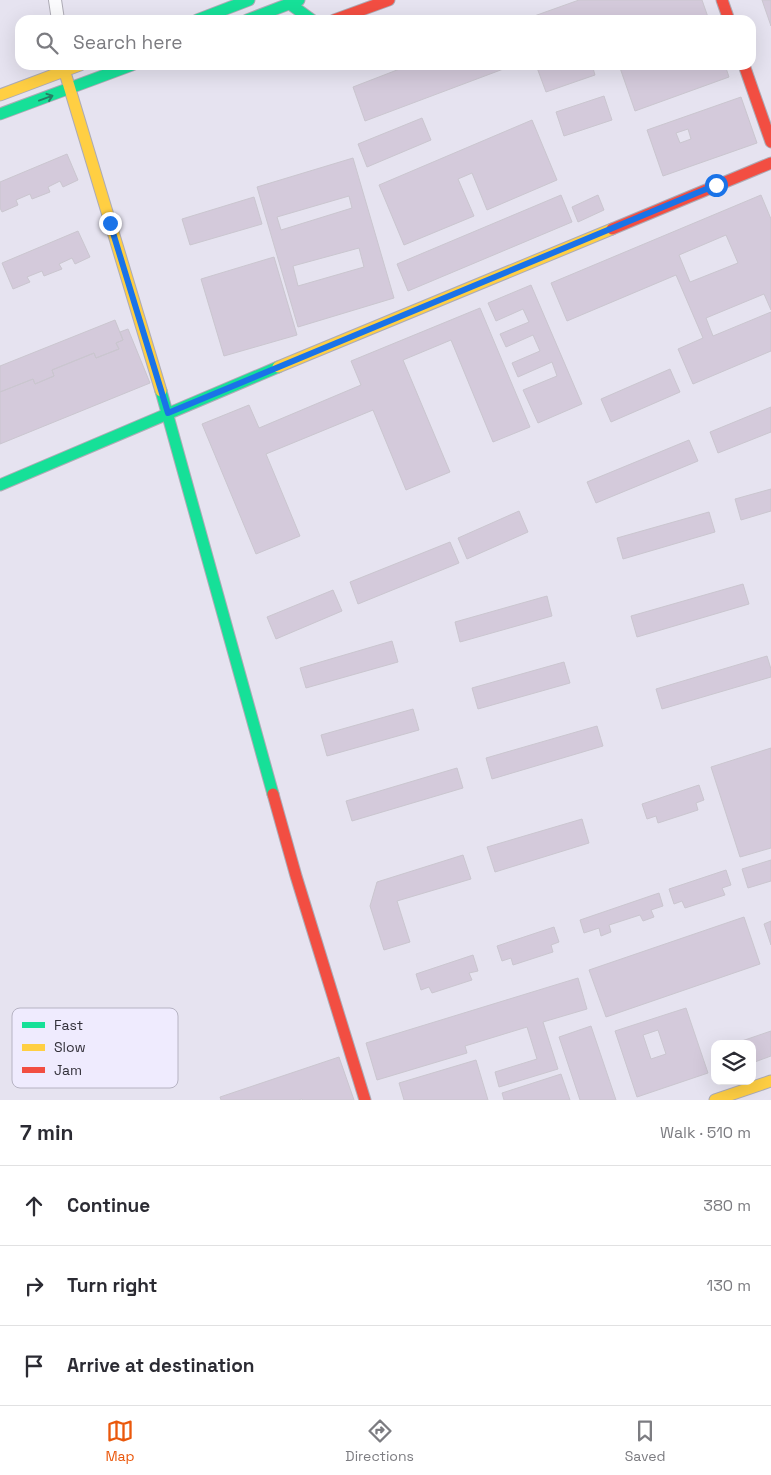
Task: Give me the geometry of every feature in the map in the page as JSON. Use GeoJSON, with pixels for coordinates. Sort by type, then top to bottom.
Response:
{"type":"FeatureCollection","features":[{"type":"Feature","properties":{"kind":"street"},"geometry":{"type":"LineString","coordinates":[[55,0],[57,15]]}},
{"type":"Feature","properties":{"kind":"street"},"geometry":{"type":"LineString","coordinates":[[210,15],[250,0]]}},
{"type":"Feature","properties":{"kind":"street"},"geometry":{"type":"LineString","coordinates":[[348,15],[389,0]]}},
{"type":"Feature","properties":{"kind":"street"},"geometry":{"type":"LineString","coordinates":[[722,0],[727,15]]}},
{"type":"Feature","properties":{"kind":"street"},"geometry":{"type":"LineString","coordinates":[[261,15],[294,2],[307,15]]}},
{"type":"Feature","properties":{"kind":"street"},"geometry":{"type":"LineString","coordinates":[[0,95],[59,70]]}},
{"type":"Feature","properties":{"kind":"street"},"geometry":{"type":"LineString","coordinates":[[64,70],[168,413],[296,876],[365,1100]]}},
{"type":"Feature","properties":{"kind":"street"},"geometry":{"type":"LineString","coordinates":[[0,114],[119,70]]}},
{"type":"Feature","properties":{"kind":"street"},"geometry":{"type":"LineString","coordinates":[[746,70],[771,142]]}},
{"type":"Feature","properties":{"kind":"street"},"geometry":{"type":"LineString","coordinates":[[0,485],[168,413],[771,163]]}},
{"type":"Feature","properties":{"kind":"street"},"geometry":{"type":"LineString","coordinates":[[715,1100],[771,1081]]}},
{"type":"Feature","properties":{"kind":"building"},"geometry":{"type":"Polygon","coordinates":[[[579,0],[702,0],[707,15],[537,15],[579,0]]]}},
{"type":"Feature","properties":{"kind":"building"},"geometry":{"type":"Polygon","coordinates":[[[762,0],[771,0],[771,26],[762,0]]]}},
{"type":"Feature","properties":{"kind":"building"},"geometry":{"type":"Polygon","coordinates":[[[397,70],[501,70],[365,121],[353,87],[397,70]]]}},
{"type":"Feature","properties":{"kind":"building"},"geometry":{"type":"Polygon","coordinates":[[[538,70],[594,70],[595,75],[546,92],[538,70]]]}},
{"type":"Feature","properties":{"kind":"building"},"geometry":{"type":"Polygon","coordinates":[[[621,70],[727,70],[729,77],[635,111],[621,70]]]}},
{"type":"Feature","properties":{"kind":"building"},"geometry":{"type":"Polygon","coordinates":[[[604,96],[612,120],[564,136],[556,112],[604,96]]]}},
{"type":"Feature","properties":{"kind":"building"},"geometry":{"type":"Polygon","coordinates":[[[741,97],[757,143],[663,176],[647,130],[741,97]],[[688,129],[676,133],[680,143],[691,139],[688,129]]]}},
{"type":"Feature","properties":{"kind":"building"},"geometry":{"type":"Polygon","coordinates":[[[422,118],[431,140],[367,167],[358,144],[422,118]]]}},
{"type":"Feature","properties":{"kind":"building"},"geometry":{"type":"Polygon","coordinates":[[[532,120],[557,180],[487,210],[472,173],[458,179],[474,216],[404,245],[379,185],[532,120]]]}},
{"type":"Feature","properties":{"kind":"building"},"geometry":{"type":"Polygon","coordinates":[[[67,154],[78,180],[63,187],[60,181],[48,187],[50,192],[32,199],[30,194],[16,200],[18,205],[2,212],[0,208],[0,182],[67,154]]]}},
{"type":"Feature","properties":{"kind":"building"},"geometry":{"type":"Polygon","coordinates":[[[353,158],[394,298],[298,327],[257,187],[353,158]],[[349,196],[277,217],[281,230],[352,208],[349,196]],[[359,248],[293,266],[298,286],[364,267],[359,248]]]}},
{"type":"Feature","properties":{"kind":"building"},"geometry":{"type":"Polygon","coordinates":[[[561,195],[572,222],[408,291],[397,264],[561,195]]]}},
{"type":"Feature","properties":{"kind":"building"},"geometry":{"type":"Polygon","coordinates":[[[598,195],[604,210],[578,222],[572,207],[598,195]]]}},
{"type":"Feature","properties":{"kind":"building"},"geometry":{"type":"Polygon","coordinates":[[[761,195],[771,219],[771,310],[764,294],[706,318],[713,336],[771,312],[771,351],[693,384],[678,349],[703,338],[676,275],[567,321],[551,283],[761,195]],[[726,235],[679,255],[690,282],[738,263],[726,235]]]}},
{"type":"Feature","properties":{"kind":"building"},"geometry":{"type":"Polygon","coordinates":[[[254,197],[262,224],[190,245],[182,219],[254,197]]]}},
{"type":"Feature","properties":{"kind":"building"},"geometry":{"type":"Polygon","coordinates":[[[78,231],[90,257],[75,264],[72,258],[59,264],[62,269],[44,276],[42,271],[27,277],[30,282],[13,289],[2,263],[78,231]]]}},
{"type":"Feature","properties":{"kind":"building"},"geometry":{"type":"Polygon","coordinates":[[[274,257],[297,335],[224,356],[201,279],[274,257]]]}},
{"type":"Feature","properties":{"kind":"building"},"geometry":{"type":"Polygon","coordinates":[[[531,285],[582,404],[538,423],[523,390],[557,376],[552,362],[518,377],[512,363],[540,351],[533,335],[506,347],[500,334],[529,322],[523,309],[496,321],[488,303],[531,285]]]}},
{"type":"Feature","properties":{"kind":"building"},"geometry":{"type":"Polygon","coordinates":[[[480,308],[530,427],[493,442],[451,340],[403,360],[450,472],[406,490],[373,410],[266,454],[300,536],[256,554],[202,424],[249,405],[259,428],[361,385],[351,361],[480,308]]]}},
{"type":"Feature","properties":{"kind":"building"},"geometry":{"type":"Polygon","coordinates":[[[115,320],[123,340],[116,343],[119,349],[96,358],[94,353],[52,370],[54,376],[35,384],[33,379],[0,392],[0,366],[115,320]]]}},
{"type":"Feature","properties":{"kind":"building"},"geometry":{"type":"Polygon","coordinates":[[[128,329],[150,383],[0,444],[0,392],[33,379],[35,384],[54,376],[52,370],[94,353],[96,358],[119,349],[116,343],[123,340],[120,332],[128,329]]]}},
{"type":"Feature","properties":{"kind":"building"},"geometry":{"type":"Polygon","coordinates":[[[670,369],[680,392],[611,422],[601,399],[670,369]]]}},
{"type":"Feature","properties":{"kind":"building"},"geometry":{"type":"Polygon","coordinates":[[[771,407],[771,432],[718,453],[710,432],[771,407]]]}},
{"type":"Feature","properties":{"kind":"building"},"geometry":{"type":"Polygon","coordinates":[[[689,440],[698,461],[596,503],[587,482],[689,440]]]}},
{"type":"Feature","properties":{"kind":"building"},"geometry":{"type":"Polygon","coordinates":[[[771,489],[771,511],[741,520],[735,499],[771,489]]]}},
{"type":"Feature","properties":{"kind":"building"},"geometry":{"type":"Polygon","coordinates":[[[519,511],[528,532],[467,559],[458,538],[519,511]]]}},
{"type":"Feature","properties":{"kind":"building"},"geometry":{"type":"Polygon","coordinates":[[[709,512],[715,532],[623,559],[617,538],[709,512]]]}},
{"type":"Feature","properties":{"kind":"building"},"geometry":{"type":"Polygon","coordinates":[[[450,542],[459,563],[358,604],[350,582],[450,542]]]}},
{"type":"Feature","properties":{"kind":"building"},"geometry":{"type":"Polygon","coordinates":[[[743,584],[749,604],[637,637],[631,616],[743,584]]]}},
{"type":"Feature","properties":{"kind":"building"},"geometry":{"type":"Polygon","coordinates":[[[333,590],[342,611],[276,639],[267,617],[333,590]]]}},
{"type":"Feature","properties":{"kind":"building"},"geometry":{"type":"Polygon","coordinates":[[[547,596],[552,616],[460,642],[455,622],[547,596]]]}},
{"type":"Feature","properties":{"kind":"building"},"geometry":{"type":"Polygon","coordinates":[[[392,641],[398,662],[306,688],[300,668],[392,641]]]}},
{"type":"Feature","properties":{"kind":"building"},"geometry":{"type":"Polygon","coordinates":[[[767,656],[771,677],[662,709],[656,689],[767,656]]]}},
{"type":"Feature","properties":{"kind":"building"},"geometry":{"type":"Polygon","coordinates":[[[564,662],[570,683],[478,709],[472,688],[564,662]]]}},
{"type":"Feature","properties":{"kind":"building"},"geometry":{"type":"Polygon","coordinates":[[[413,709],[419,730],[327,756],[321,735],[413,709]]]}},
{"type":"Feature","properties":{"kind":"building"},"geometry":{"type":"Polygon","coordinates":[[[597,726],[603,746],[492,779],[486,758],[597,726]]]}},
{"type":"Feature","properties":{"kind":"building"},"geometry":{"type":"Polygon","coordinates":[[[771,748],[771,848],[740,857],[711,767],[771,748]]]}},
{"type":"Feature","properties":{"kind":"building"},"geometry":{"type":"Polygon","coordinates":[[[457,768],[463,788],[352,821],[346,801],[457,768]]]}},
{"type":"Feature","properties":{"kind":"building"},"geometry":{"type":"Polygon","coordinates":[[[699,785],[704,800],[696,803],[698,810],[658,823],[656,816],[647,819],[642,804],[699,785]]]}},
{"type":"Feature","properties":{"kind":"building"},"geometry":{"type":"Polygon","coordinates":[[[582,819],[589,843],[495,872],[487,847],[582,819]]]}},
{"type":"Feature","properties":{"kind":"building"},"geometry":{"type":"Polygon","coordinates":[[[463,855],[471,879],[397,901],[410,942],[384,950],[370,906],[377,882],[463,855]]]}},
{"type":"Feature","properties":{"kind":"building"},"geometry":{"type":"Polygon","coordinates":[[[771,860],[771,881],[748,888],[742,869],[771,860]]]}},
{"type":"Feature","properties":{"kind":"building"},"geometry":{"type":"Polygon","coordinates":[[[726,870],[731,885],[722,888],[725,895],[685,908],[682,901],[674,904],[669,889],[726,870]]]}},
{"type":"Feature","properties":{"kind":"building"},"geometry":{"type":"Polygon","coordinates":[[[659,893],[663,906],[651,910],[654,917],[643,921],[640,915],[609,925],[611,932],[601,936],[599,928],[584,933],[580,920],[659,893]]]}},
{"type":"Feature","properties":{"kind":"building"},"geometry":{"type":"Polygon","coordinates":[[[744,917],[760,964],[606,1017],[589,970],[744,917]]]}},
{"type":"Feature","properties":{"kind":"building"},"geometry":{"type":"Polygon","coordinates":[[[771,921],[771,945],[764,924],[771,921]]]}},
{"type":"Feature","properties":{"kind":"building"},"geometry":{"type":"Polygon","coordinates":[[[554,927],[559,942],[551,945],[553,952],[513,965],[511,958],[502,961],[497,946],[554,927]]]}},
{"type":"Feature","properties":{"kind":"building"},"geometry":{"type":"Polygon","coordinates":[[[473,955],[478,971],[469,973],[472,980],[432,993],[429,987],[421,990],[416,974],[473,955]]]}},
{"type":"Feature","properties":{"kind":"building"},"geometry":{"type":"Polygon","coordinates":[[[578,978],[587,1009],[543,1022],[558,1069],[499,1087],[495,1072],[537,1059],[527,1027],[465,1046],[467,1053],[377,1080],[366,1043],[578,978]]]}},
{"type":"Feature","properties":{"kind":"building"},"geometry":{"type":"Polygon","coordinates":[[[686,1008],[708,1073],[637,1097],[615,1031],[686,1008]],[[658,1030],[643,1035],[651,1059],[666,1054],[658,1030]]]}},
{"type":"Feature","properties":{"kind":"building"},"geometry":{"type":"Polygon","coordinates":[[[591,1026],[616,1100],[580,1100],[559,1037],[591,1026]]]}},
{"type":"Feature","properties":{"kind":"building"},"geometry":{"type":"Polygon","coordinates":[[[771,1031],[771,1056],[756,1062],[756,1040],[745,1040],[771,1031]]]}},
{"type":"Feature","properties":{"kind":"building"},"geometry":{"type":"Polygon","coordinates":[[[339,1057],[354,1100],[221,1100],[220,1097],[339,1057]]]}},
{"type":"Feature","properties":{"kind":"building"},"geometry":{"type":"Polygon","coordinates":[[[476,1060],[488,1100],[404,1100],[399,1083],[476,1060]]]}},
{"type":"Feature","properties":{"kind":"building"},"geometry":{"type":"Polygon","coordinates":[[[561,1074],[570,1100],[504,1100],[502,1093],[561,1074]]]}},
{"type":"Feature","properties":{"kind":"traffic: fast"},"geometry":{"type":"LineString","coordinates":[[210,15],[249,0]]}},
{"type":"Feature","properties":{"kind":"traffic: fast"},"geometry":{"type":"LineString","coordinates":[[260,15],[299,0]]}},
{"type":"Feature","properties":{"kind":"traffic: fast"},"geometry":{"type":"LineString","coordinates":[[290,4],[305,15]]}},
{"type":"Feature","properties":{"kind":"traffic: fast"},"geometry":{"type":"LineString","coordinates":[[0,114],[119,70]]}},
{"type":"Feature","properties":{"kind":"traffic: fast"},"geometry":{"type":"LineString","coordinates":[[0,485],[278,367]]}},
{"type":"Feature","properties":{"kind":"traffic: fast"},"geometry":{"type":"LineString","coordinates":[[161,391],[273,794]]}},
{"type":"Feature","properties":{"kind":"traffic: slow"},"geometry":{"type":"LineString","coordinates":[[0,95],[67,70]]}},
{"type":"Feature","properties":{"kind":"traffic: slow"},"geometry":{"type":"LineString","coordinates":[[66,76],[161,391]]}},
{"type":"Feature","properties":{"kind":"traffic: slow"},"geometry":{"type":"LineString","coordinates":[[278,367],[612,229]]}},
{"type":"Feature","properties":{"kind":"traffic: slow"},"geometry":{"type":"LineString","coordinates":[[715,1100],[771,1081]]}},
{"type":"Feature","properties":{"kind":"traffic: jam"},"geometry":{"type":"LineString","coordinates":[[348,15],[389,0]]}},
{"type":"Feature","properties":{"kind":"traffic: jam"},"geometry":{"type":"LineString","coordinates":[[722,0],[727,15]]}},
{"type":"Feature","properties":{"kind":"traffic: jam"},"geometry":{"type":"LineString","coordinates":[[746,70],[771,142]]}},
{"type":"Feature","properties":{"kind":"traffic: jam"},"geometry":{"type":"LineString","coordinates":[[612,229],[771,163]]}},
{"type":"Feature","properties":{"kind":"traffic: jam"},"geometry":{"type":"LineString","coordinates":[[273,794],[296,876],[365,1100]]}},
{"type":"Feature","properties":{"kind":"route"},"geometry":{"type":"LineString","coordinates":[[110,223],[168,413],[716,185]]}}]}
